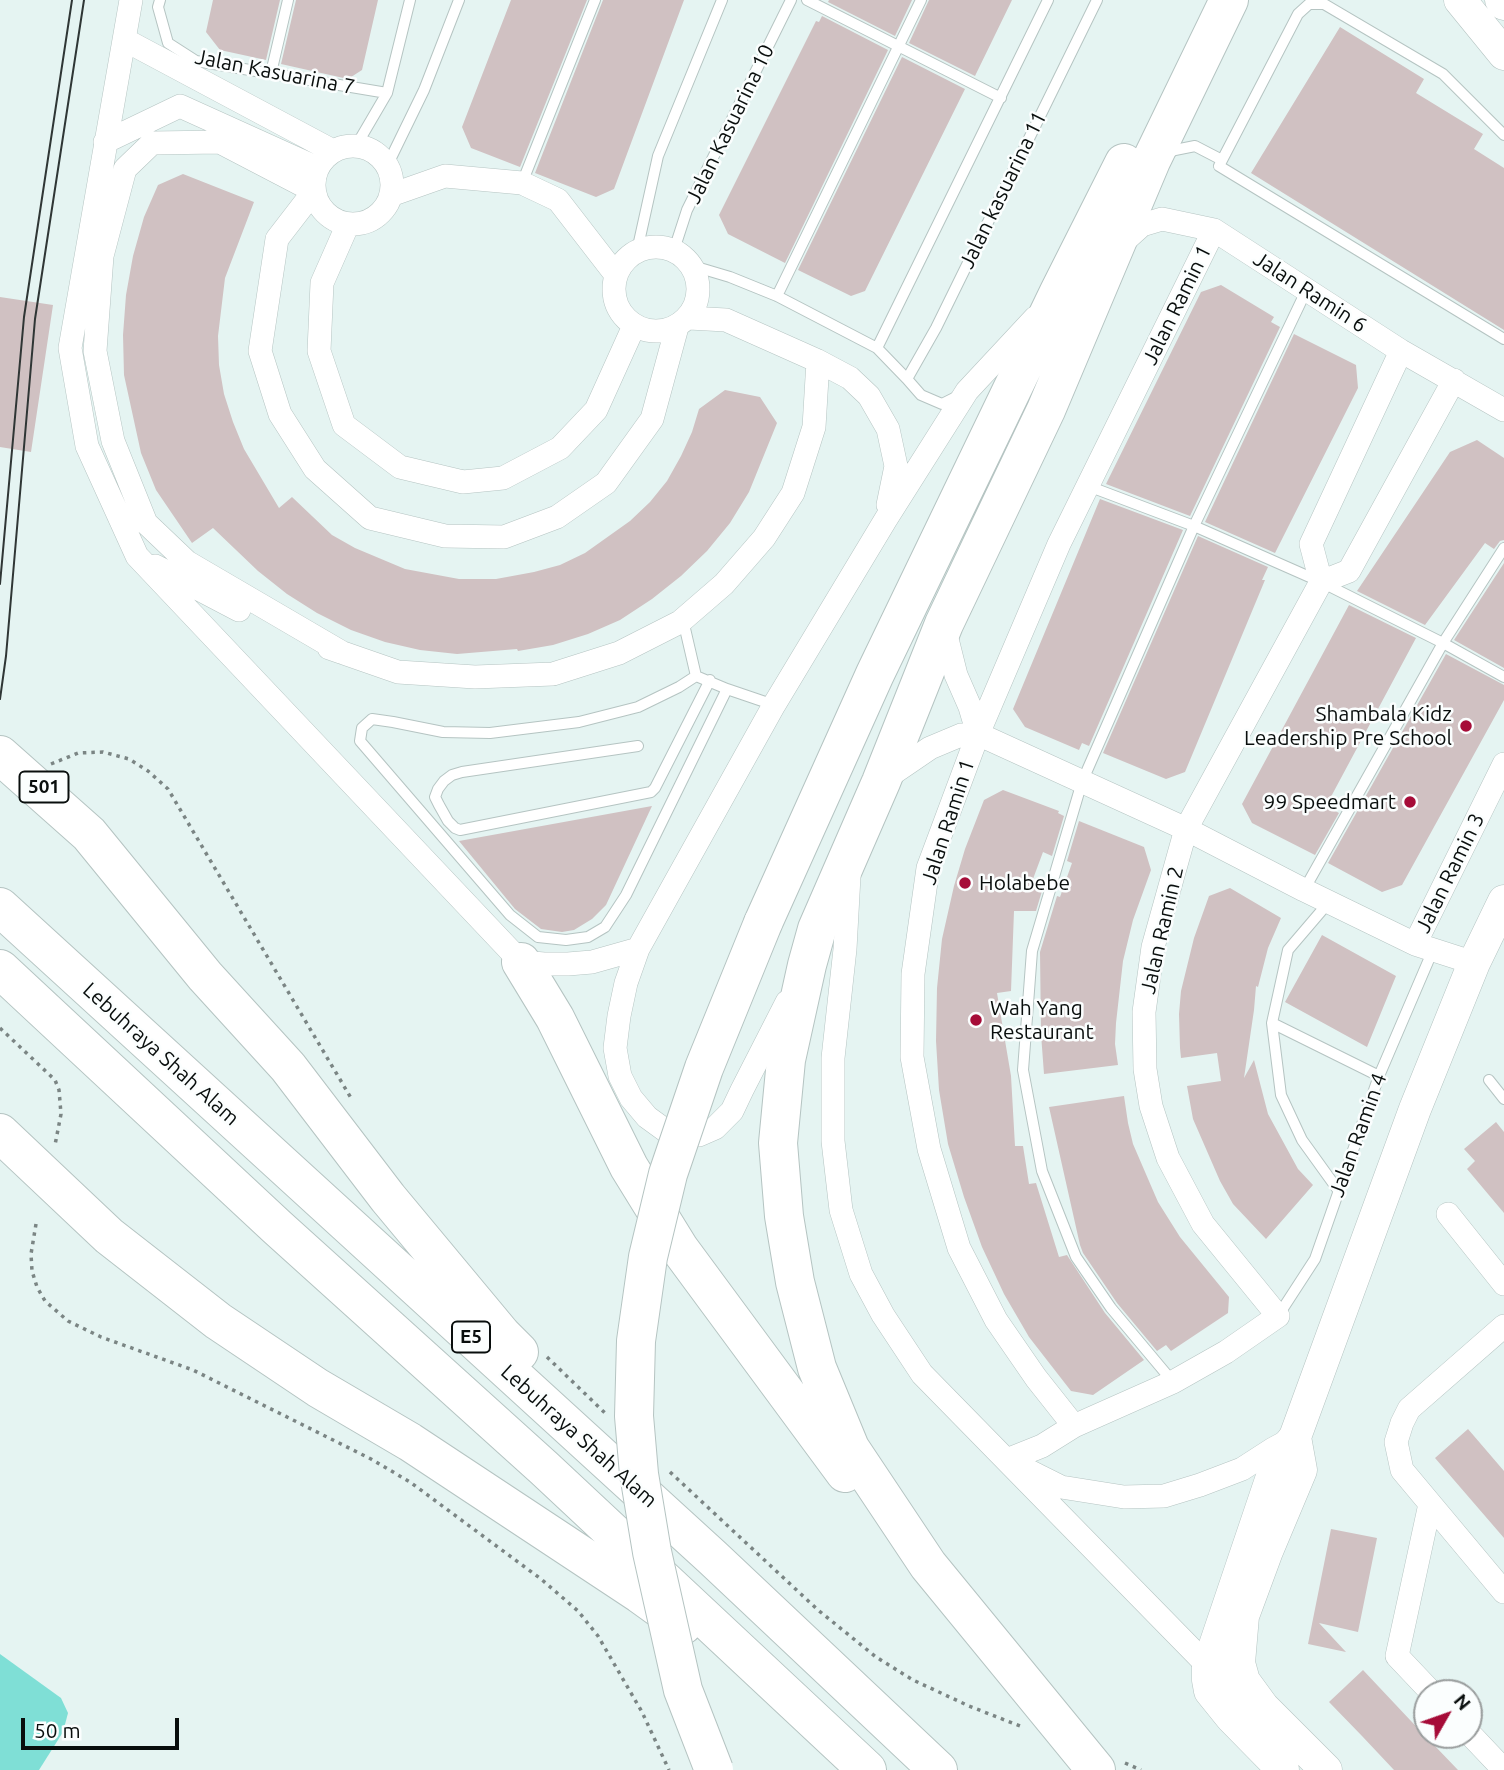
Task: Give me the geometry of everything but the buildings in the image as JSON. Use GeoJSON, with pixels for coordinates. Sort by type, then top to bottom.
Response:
{"type":"FeatureCollection","features":[{"type":"Feature","properties":{"kind":"highway"},"geometry":{"type":"LineString","coordinates":[[714,1770],[683,1690],[652,1552],[639,1474],[634,1416],[636,1341],[648,1257],[668,1174],[704,1068],[763,923],[875,674],[1059,292],[1208,0]]}},
{"type":"Feature","properties":{"kind":"highway"},"geometry":{"type":"LineString","coordinates":[[928,1565],[850,1448],[817,1367],[795,1282],[784,1216],[778,1143],[786,1060],[817,929],[850,856],[944,624],[1046,410],[1151,161],[1229,0]]}},
{"type":"Feature","properties":{"kind":"highway","name":"501"},"geometry":{"type":"LineString","coordinates":[[0,741],[89,834]]}},
{"type":"Feature","properties":{"kind":"highway"},"geometry":{"type":"LineString","coordinates":[[0,755],[89,834],[205,976],[288,1067],[388,1198],[502,1335],[713,1559]]}},
{"type":"Feature","properties":{"kind":"highway","name":"Lebuhraya Shah Alam"},"geometry":{"type":"LineString","coordinates":[[0,907],[713,1559],[938,1770]]}},
{"type":"Feature","properties":{"kind":"highway"},"geometry":{"type":"LineString","coordinates":[[521,962],[555,1018],[629,1167],[679,1248],[842,1470],[1106,1765]]}},
{"type":"Feature","properties":{"kind":"highway","name":"E5"},"geometry":{"type":"LineString","coordinates":[[0,970],[277,1227],[544,1468],[867,1770]]}},
{"type":"Feature","properties":{"kind":"highway"},"geometry":{"type":"LineString","coordinates":[[0,1133],[109,1236],[218,1321],[318,1388],[410,1442],[640,1594],[807,1714]]}},
{"type":"Feature","properties":{"kind":"highway"},"geometry":{"type":"LineString","coordinates":[[0,1174],[24,1182],[109,1236]]}},
{"type":"Feature","properties":{"kind":"street"},"geometry":{"type":"LineString","coordinates":[[131,0],[70,348],[87,446],[137,556],[521,962],[580,963],[615,957],[638,949]]}},
{"type":"Feature","properties":{"kind":"street"},"geometry":{"type":"LineString","coordinates":[[1460,0],[1504,54]]}},
{"type":"Feature","properties":{"kind":"street"},"geometry":{"type":"LineString","coordinates":[[1500,0],[1504,4]]}},
{"type":"Feature","properties":{"kind":"street"},"geometry":{"type":"LineString","coordinates":[[125,40],[325,159]]}},
{"type":"Feature","properties":{"kind":"street"},"geometry":{"type":"LineString","coordinates":[[105,142],[180,106],[325,159]]}},
{"type":"Feature","properties":{"kind":"street"},"geometry":{"type":"LineString","coordinates":[[314,191],[220,142],[152,143],[125,169],[102,256],[95,351],[113,440],[146,523],[187,562],[341,652]]}},
{"type":"Feature","properties":{"kind":"street"},"geometry":{"type":"LineString","coordinates":[[356,146],[373,152],[387,166],[391,175],[391,195],[380,214],[370,221],[348,224],[325,214],[314,191],[314,179],[325,159],[344,147],[356,146]]}},
{"type":"Feature","properties":{"kind":"street"},"geometry":{"type":"LineString","coordinates":[[391,195],[445,176],[522,183],[558,200],[616,275]]}},
{"type":"Feature","properties":{"kind":"street"},"geometry":{"type":"LineString","coordinates":[[314,191],[276,239],[260,351],[281,414],[315,469],[369,518],[445,536],[504,537],[556,517],[606,483],[652,419],[683,322],[695,307],[699,296],[699,284],[693,266],[674,250],[662,247],[637,251],[621,265],[614,289],[616,304],[623,316],[634,326],[655,332],[667,331],[683,322],[726,320],[850,378],[869,397],[888,429],[896,466],[886,519]]}},
{"type":"Feature","properties":{"kind":"street","name":"Jalan Ramin 6"},"geometry":{"type":"LineString","coordinates":[[1112,252],[1142,225],[1162,219],[1214,230],[1401,351],[1504,410]]}},
{"type":"Feature","properties":{"kind":"street"},"geometry":{"type":"LineString","coordinates":[[348,224],[322,283],[319,351],[344,425],[400,467],[463,482],[503,478],[560,448],[596,410],[634,326]]}},
{"type":"Feature","properties":{"kind":"street","name":"Jalan Ramin 1"},"geometry":{"type":"LineString","coordinates":[[1074,1426],[1036,1378],[996,1320],[959,1248],[929,1149],[912,1057],[913,974],[928,868],[978,734],[1059,544],[1214,230]]}},
{"type":"Feature","properties":{"kind":"street"},"geometry":{"type":"LineString","coordinates":[[807,965],[733,1111],[715,1128],[699,1135],[669,1133],[647,1117],[631,1098],[620,1076],[615,1048],[626,983],[638,949],[774,705],[967,391],[1059,292]]}},
{"type":"Feature","properties":{"kind":"street"},"geometry":{"type":"LineString","coordinates":[[1401,351],[1311,544],[1321,582],[1349,571],[1454,380]]}},
{"type":"Feature","properties":{"kind":"street"},"geometry":{"type":"LineString","coordinates":[[137,556],[268,625],[398,671],[475,677],[553,674],[620,653],[683,620],[724,584],[764,538],[793,493],[814,427],[818,361]]}},
{"type":"Feature","properties":{"kind":"street","name":"Jalan Ramin 2"},"geometry":{"type":"LineString","coordinates":[[1278,1316],[1203,1224],[1167,1158],[1151,1106],[1145,1069],[1144,1012],[1153,947],[1186,829],[1321,582]]}},
{"type":"Feature","properties":{"kind":"street"},"geometry":{"type":"LineString","coordinates":[[944,624],[956,676],[978,734]]}},
{"type":"Feature","properties":{"kind":"street"},"geometry":{"type":"LineString","coordinates":[[880,782],[930,748],[961,735],[978,734],[1186,829],[1304,890],[1424,947],[1474,963]]}},
{"type":"Feature","properties":{"kind":"street","name":"Jalan Ramin 3"},"geometry":{"type":"LineString","coordinates":[[1424,947],[1504,764]]}},
{"type":"Feature","properties":{"kind":"street"},"geometry":{"type":"LineString","coordinates":[[850,856],[845,949],[834,1058],[833,1140],[841,1210],[862,1274],[883,1315],[922,1374],[1208,1666],[1242,1697],[1263,1707]]}},
{"type":"Feature","properties":{"kind":"street"},"geometry":{"type":"LineString","coordinates":[[1283,1770],[1231,1717],[1210,1691],[1208,1666],[1278,1459],[1296,1437],[1415,1109],[1474,963],[1504,901]]}},
{"type":"Feature","properties":{"kind":"street"},"geometry":{"type":"LineString","coordinates":[[1448,1214],[1504,1284]]}},
{"type":"Feature","properties":{"kind":"street"},"geometry":{"type":"LineString","coordinates":[[1007,1460],[1042,1446],[1074,1426],[1173,1382],[1226,1352],[1278,1316]]}},
{"type":"Feature","properties":{"kind":"street"},"geometry":{"type":"LineString","coordinates":[[1504,1326],[1409,1409],[1396,1443],[1402,1470],[1504,1592]]}},
{"type":"Feature","properties":{"kind":"street"},"geometry":{"type":"LineString","coordinates":[[1007,1460],[1061,1487],[1124,1497],[1164,1496],[1242,1469],[1296,1437]]}},
{"type":"Feature","properties":{"kind":"street"},"geometry":{"type":"LineString","coordinates":[[1296,1437],[1301,1470],[1249,1597],[1243,1616],[1239,1663],[1244,1681],[1263,1707],[1326,1770]]}},
{"type":"Feature","properties":{"kind":"street"},"geometry":{"type":"LineString","coordinates":[[1419,1679],[1397,1656],[1430,1504]]}},
{"type":"Feature","properties":{"kind":"street"},"geometry":{"type":"LineString","coordinates":[[1483,1748],[1504,1770]]}},
{"type":"Feature","properties":{"kind":"lane","name":"Jalan Kasuarina 7"},"geometry":{"type":"LineString","coordinates":[[160,0],[158,8],[168,43],[197,61],[387,93]]}},
{"type":"Feature","properties":{"kind":"lane"},"geometry":{"type":"LineString","coordinates":[[271,73],[288,0]]}},
{"type":"Feature","properties":{"kind":"lane"},"geometry":{"type":"LineString","coordinates":[[356,146],[387,93],[410,0]]}},
{"type":"Feature","properties":{"kind":"lane"},"geometry":{"type":"LineString","coordinates":[[387,166],[424,90],[459,0]]}},
{"type":"Feature","properties":{"kind":"lane"},"geometry":{"type":"LineString","coordinates":[[522,183],[595,0]]}},
{"type":"Feature","properties":{"kind":"lane","name":"Jalan Kasuarina 10"},"geometry":{"type":"LineString","coordinates":[[637,251],[658,156],[722,0]]}},
{"type":"Feature","properties":{"kind":"lane","name":"Jalan Kasuarina 10"},"geometry":{"type":"LineString","coordinates":[[674,250],[687,210],[790,0]]}},
{"type":"Feature","properties":{"kind":"lane"},"geometry":{"type":"LineString","coordinates":[[807,0],[1001,98]]}},
{"type":"Feature","properties":{"kind":"lane"},"geometry":{"type":"LineString","coordinates":[[777,296],[921,0]]}},
{"type":"Feature","properties":{"kind":"lane","name":"Jalan kasuarina 11"},"geometry":{"type":"LineString","coordinates":[[877,348],[1048,0]]}},
{"type":"Feature","properties":{"kind":"lane","name":"Jalan kasuarina 11"},"geometry":{"type":"LineString","coordinates":[[907,379],[936,328],[1097,0]]}},
{"type":"Feature","properties":{"kind":"lane"},"geometry":{"type":"LineString","coordinates":[[1504,135],[1443,74],[1325,4],[1309,4],[1297,14],[1219,166],[1504,339]]}},
{"type":"Feature","properties":{"kind":"lane"},"geometry":{"type":"LineString","coordinates":[[1151,161],[1175,149],[1195,146],[1222,160]]}},
{"type":"Feature","properties":{"kind":"lane"},"geometry":{"type":"LineString","coordinates":[[693,266],[777,296],[877,348],[922,395],[942,404],[967,391]]}},
{"type":"Feature","properties":{"kind":"lane"},"geometry":{"type":"LineString","coordinates":[[1173,1382],[1111,1308],[1076,1257],[1042,1171],[1023,1070],[1032,951],[1082,782],[1195,526],[1307,289]]}},
{"type":"Feature","properties":{"kind":"lane"},"geometry":{"type":"LineString","coordinates":[[1088,486],[1195,526],[1321,582],[1504,677]]}},
{"type":"Feature","properties":{"kind":"lane"},"geometry":{"type":"LineString","coordinates":[[1304,890],[1443,643],[1504,548]]}},
{"type":"Feature","properties":{"kind":"lane"},"geometry":{"type":"LineString","coordinates":[[683,620],[696,676]]}},
{"type":"Feature","properties":{"kind":"lane"},"geometry":{"type":"LineString","coordinates":[[696,676],[774,705]]}},
{"type":"Feature","properties":{"kind":"lane"},"geometry":{"type":"LineString","coordinates":[[696,676],[680,687],[638,707],[579,722],[490,733],[443,732],[372,719],[362,728],[360,741],[510,915],[538,937],[577,939],[589,937],[605,927],[626,895],[727,689]]}},
{"type":"Feature","properties":{"kind":"lane"},"geometry":{"type":"LineString","coordinates":[[638,746],[462,772],[444,781],[435,797],[448,821],[460,830],[651,792],[710,680]]}},
{"type":"Feature","properties":{"kind":"lane"},"geometry":{"type":"LineString","coordinates":[[1329,902],[1289,950],[1272,1023],[1281,1095],[1302,1140],[1338,1191]]}},
{"type":"Feature","properties":{"kind":"lane","name":"Jalan Ramin 4"},"geometry":{"type":"LineString","coordinates":[[1278,1316],[1315,1259],[1424,947]]}},
{"type":"Feature","properties":{"kind":"lane"},"geometry":{"type":"LineString","coordinates":[[1272,1023],[1379,1076]]}},
{"type":"Feature","properties":{"kind":"lane"},"geometry":{"type":"LineString","coordinates":[[1489,1080],[1504,1099]]}},
{"type":"Feature","properties":{"kind":"path"},"geometry":{"type":"LineString","coordinates":[[50,764],[78,753],[103,752],[129,759],[169,789],[352,1099]]}},
{"type":"Feature","properties":{"kind":"path"},"geometry":{"type":"LineString","coordinates":[[0,1028],[55,1080],[59,1090],[61,1114],[55,1145]]}},
{"type":"Feature","properties":{"kind":"path"},"geometry":{"type":"LineString","coordinates":[[36,1224],[32,1271],[37,1287],[45,1301],[68,1321],[101,1337],[193,1370],[371,1459],[410,1482],[541,1579],[578,1611],[598,1636],[642,1712],[669,1770]]}},
{"type":"Feature","properties":{"kind":"path"},"geometry":{"type":"LineString","coordinates":[[542,1352],[609,1416]]}},
{"type":"Feature","properties":{"kind":"path"},"geometry":{"type":"LineString","coordinates":[[665,1468],[818,1610],[876,1657],[913,1680],[1028,1729]]}},
{"type":"Feature","properties":{"kind":"path"},"geometry":{"type":"LineString","coordinates":[[1106,1765],[1141,1770]]}},
{"type":"Feature","properties":{"kind":"water"},"geometry":{"type":"Polygon","coordinates":[[[0,1654],[61,1698],[68,1713],[63,1732],[39,1770],[0,1770],[0,1654]]]}},
{"type":"Feature","properties":{"kind":"tram line"},"geometry":{"type":"LineString","coordinates":[[0,584],[24,317],[72,0]]}},
{"type":"Feature","properties":{"kind":"tram line"},"geometry":{"type":"LineString","coordinates":[[0,699],[35,319],[84,0]]}},
{"type":"Feature","properties":{"kind":"place","name":"Shambala Kidz Leadership Pre School"},"geometry":{"type":"Point","coordinates":[1466,726]}},
{"type":"Feature","properties":{"kind":"place","name":"99 Speedmart"},"geometry":{"type":"Point","coordinates":[1410,802]}},
{"type":"Feature","properties":{"kind":"place","name":"Holabebe"},"geometry":{"type":"Point","coordinates":[965,883]}},
{"type":"Feature","properties":{"kind":"place","name":"Wah Yang Restaurant"},"geometry":{"type":"Point","coordinates":[976,1020]}}]}
